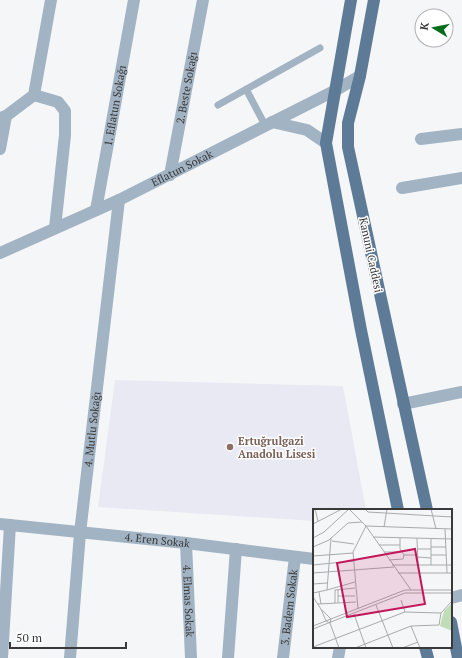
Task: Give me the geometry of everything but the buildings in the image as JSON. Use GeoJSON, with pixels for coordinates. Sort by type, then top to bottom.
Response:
{"type":"FeatureCollection","features":[{"type":"Feature","properties":{"kind":"main road","name":"Kanuni Caddesi"},"geometry":{"type":"LineString","coordinates":[[351,0],[326,143],[363,338],[398,509]]}},
{"type":"Feature","properties":{"kind":"main road","name":"Kanuni Caddesi"},"geometry":{"type":"LineString","coordinates":[[374,0],[360,76],[348,123],[348,147],[427,509]]}},
{"type":"Feature","properties":{"kind":"main road"},"geometry":{"type":"LineString","coordinates":[[452,627],[458,658]]}},
{"type":"Feature","properties":{"kind":"main road"},"geometry":{"type":"LineString","coordinates":[[425,648],[428,658]]}},
{"type":"Feature","properties":{"kind":"street"},"geometry":{"type":"LineString","coordinates":[[0,149],[3,117],[34,95],[51,0]]}},
{"type":"Feature","properties":{"kind":"street","name":"1. Eflatun Sokağı"},"geometry":{"type":"LineString","coordinates":[[96,210],[131,0]]}},
{"type":"Feature","properties":{"kind":"street","name":"2. Beste Sokağı"},"geometry":{"type":"LineString","coordinates":[[170,175],[203,0]]}},
{"type":"Feature","properties":{"kind":"street","name":"Eflatun Sokak"},"geometry":{"type":"LineString","coordinates":[[0,253],[119,200],[170,175],[336,90],[360,76]]}},
{"type":"Feature","properties":{"kind":"street"},"geometry":{"type":"LineString","coordinates":[[34,95],[58,102],[64,111],[65,135],[55,228]]}},
{"type":"Feature","properties":{"kind":"street"},"geometry":{"type":"LineString","coordinates":[[269,124],[307,130],[326,143]]}},
{"type":"Feature","properties":{"kind":"street"},"geometry":{"type":"LineString","coordinates":[[421,139],[462,134]]}},
{"type":"Feature","properties":{"kind":"street"},"geometry":{"type":"LineString","coordinates":[[402,188],[462,178]]}},
{"type":"Feature","properties":{"kind":"street","name":"4. Mutlu Sokağı"},"geometry":{"type":"LineString","coordinates":[[70,658],[80,533],[119,200]]}},
{"type":"Feature","properties":{"kind":"street"},"geometry":{"type":"LineString","coordinates":[[403,404],[462,392]]}},
{"type":"Feature","properties":{"kind":"street"},"geometry":{"type":"LineString","coordinates":[[2,658],[5,524]]}},
{"type":"Feature","properties":{"kind":"street","name":"4. Eren Sokak"},"geometry":{"type":"LineString","coordinates":[[5,524],[186,543],[313,559]]}},
{"type":"Feature","properties":{"kind":"street","name":"4. Elmas Sokak"},"geometry":{"type":"LineString","coordinates":[[186,543],[191,658]]}},
{"type":"Feature","properties":{"kind":"street"},"geometry":{"type":"LineString","coordinates":[[228,658],[236,549]]}},
{"type":"Feature","properties":{"kind":"street","name":"3. Badem Sokak"},"geometry":{"type":"LineString","coordinates":[[283,658],[295,557]]}},
{"type":"Feature","properties":{"kind":"street"},"geometry":{"type":"LineString","coordinates":[[452,598],[462,596]]}},
{"type":"Feature","properties":{"kind":"street"},"geometry":{"type":"LineString","coordinates":[[338,658],[340,648]]}},
{"type":"Feature","properties":{"kind":"lane"},"geometry":{"type":"LineString","coordinates":[[218,105],[320,48]]}},
{"type":"Feature","properties":{"kind":"lane"},"geometry":{"type":"LineString","coordinates":[[246,89],[269,124]]}},
{"type":"Feature","properties":{"kind":"shaded area","name":"Ertuğrulgazi Anadolu Lisesi"},"geometry":{"type":"Polygon","coordinates":[[[115,380],[343,386],[366,509],[313,509],[313,521],[98,507],[115,380]]]}},
{"type":"Feature","properties":{"kind":"place","name":"Ertuğrulgazi Anadolu Lisesi"},"geometry":{"type":"Point","coordinates":[230,447]}}]}
